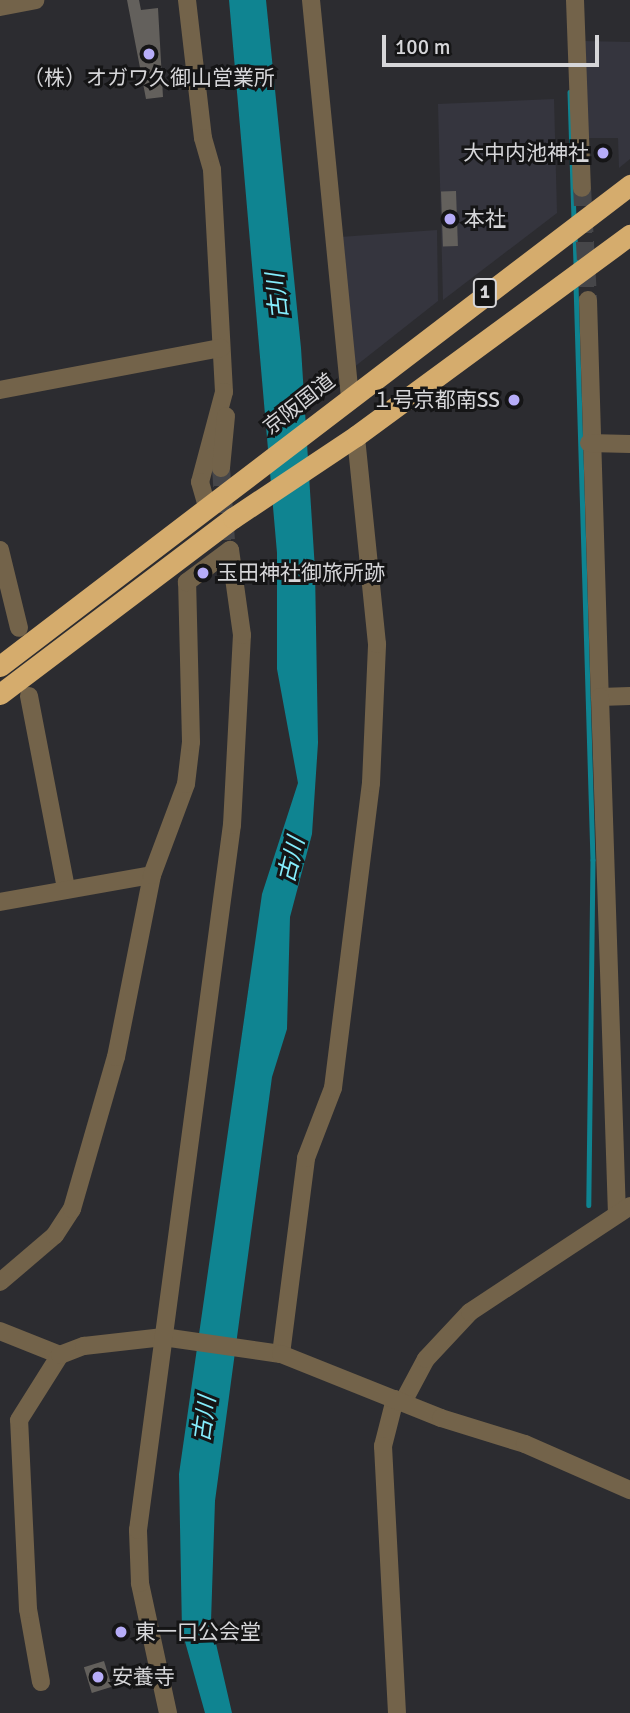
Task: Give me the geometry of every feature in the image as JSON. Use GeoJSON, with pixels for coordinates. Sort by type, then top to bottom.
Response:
{"type":"FeatureCollection","features":[{"type":"Feature","properties":{"kind":"highway","name":"京阪国道"},"geometry":{"type":"LineString","coordinates":[[0,666],[345,399],[630,184]]}},
{"type":"Feature","properties":{"kind":"highway","name":"1"},"geometry":{"type":"LineString","coordinates":[[0,694],[233,518],[351,440],[630,235]]}},
{"type":"Feature","properties":{"kind":"street"},"geometry":{"type":"LineString","coordinates":[[0,7],[35,0]]}},
{"type":"Feature","properties":{"kind":"street"},"geometry":{"type":"LineString","coordinates":[[187,0],[203,138],[212,170],[225,392],[221,468]]}},
{"type":"Feature","properties":{"kind":"street"},"geometry":{"type":"LineString","coordinates":[[312,0],[345,399]]}},
{"type":"Feature","properties":{"kind":"street"},"geometry":{"type":"LineString","coordinates":[[575,0],[582,188]]}},
{"type":"Feature","properties":{"kind":"street"},"geometry":{"type":"LineString","coordinates":[[580,142],[592,191],[604,204]]}},
{"type":"Feature","properties":{"kind":"street"},"geometry":{"type":"LineString","coordinates":[[397,1713],[383,1446],[399,1401],[426,1359],[470,1312],[623,1210],[589,443],[588,300]]}},
{"type":"Feature","properties":{"kind":"street"},"geometry":{"type":"LineString","coordinates":[[0,390],[221,348]]}},
{"type":"Feature","properties":{"kind":"street"},"geometry":{"type":"LineString","coordinates":[[207,507],[200,482],[225,392]]}},
{"type":"Feature","properties":{"kind":"street"},"geometry":{"type":"LineString","coordinates":[[277,1353],[306,1158],[333,1088],[376,720],[377,644],[351,440]]}},
{"type":"Feature","properties":{"kind":"street"},"geometry":{"type":"LineString","coordinates":[[589,443],[630,444]]}},
{"type":"Feature","properties":{"kind":"street"},"geometry":{"type":"LineString","coordinates":[[0,550],[19,628]]}},
{"type":"Feature","properties":{"kind":"street"},"geometry":{"type":"LineString","coordinates":[[169,1713],[139,1566],[138,1530],[167,1338],[232,825],[240,646],[230,550],[187,582]]}},
{"type":"Feature","properties":{"kind":"street"},"geometry":{"type":"LineString","coordinates":[[226,558],[232,636],[240,646]]}},
{"type":"Feature","properties":{"kind":"street"},"geometry":{"type":"LineString","coordinates":[[158,575],[187,582]]}},
{"type":"Feature","properties":{"kind":"street"},"geometry":{"type":"LineString","coordinates":[[0,1282],[55,1235],[72,1209],[117,1058],[152,875],[178,816],[188,763],[187,582]]}},
{"type":"Feature","properties":{"kind":"street"},"geometry":{"type":"LineString","coordinates":[[29,696],[66,889]]}},
{"type":"Feature","properties":{"kind":"street"},"geometry":{"type":"LineString","coordinates":[[600,697],[630,696]]}},
{"type":"Feature","properties":{"kind":"street"},"geometry":{"type":"LineString","coordinates":[[0,902],[152,875]]}},
{"type":"Feature","properties":{"kind":"street"},"geometry":{"type":"LineString","coordinates":[[0,1331],[60,1355]]}},
{"type":"Feature","properties":{"kind":"street"},"geometry":{"type":"LineString","coordinates":[[40,1682],[28,1609],[18,1434],[22,1410],[60,1355],[84,1346],[167,1338],[277,1353],[399,1401],[525,1444],[630,1490]]}},
{"type":"Feature","properties":{"kind":"shaded area"},"geometry":{"type":"Polygon","coordinates":[[[584,41],[630,42],[630,159],[619,168],[618,138],[588,138],[584,41]]]}},
{"type":"Feature","properties":{"kind":"shaded area"},"geometry":{"type":"Polygon","coordinates":[[[554,99],[557,213],[443,300],[438,104],[554,99]]]}},
{"type":"Feature","properties":{"kind":"shaded area"},"geometry":{"type":"Polygon","coordinates":[[[437,230],[438,301],[353,368],[340,237],[437,230]]]}},
{"type":"Feature","properties":{"kind":"water","name":"古川"},"geometry":{"type":"Polygon","coordinates":[[[229,0],[266,0],[301,348],[315,570],[318,743],[312,834],[290,917],[287,1029],[272,1077],[215,1501],[211,1622],[232,1713],[205,1713],[182,1631],[179,1474],[262,894],[298,783],[277,669],[277,553],[229,0]]]}},
{"type":"Feature","properties":{"kind":"building","name":"（株）オガワ久御山営業所"},"geometry":{"type":"Polygon","coordinates":[[[127,0],[139,0],[141,10],[158,8],[163,97],[146,99],[127,0]]]}},
{"type":"Feature","properties":{"kind":"building","name":"本社"},"geometry":{"type":"Polygon","coordinates":[[[456,191],[458,246],[443,246],[441,192],[456,191]]]}},
{"type":"Feature","properties":{"kind":"building","name":"安養寺"},"geometry":{"type":"Polygon","coordinates":[[[104,1661],[112,1687],[92,1693],[84,1667],[104,1661]]]}},
{"type":"Feature","properties":{"kind":"waterway"},"geometry":{"type":"LineString","coordinates":[[570,92],[574,220]]}},
{"type":"Feature","properties":{"kind":"waterway"},"geometry":{"type":"LineString","coordinates":[[575,235],[576,265]]}},
{"type":"Feature","properties":{"kind":"waterway"},"geometry":{"type":"LineString","coordinates":[[576,284],[593,860],[589,1205]]}},
{"type":"Feature","properties":{"kind":"tunnel"},"geometry":{"type":"LineString","coordinates":[[582,188],[588,300]]}},
{"type":"Feature","properties":{"kind":"tunnel"},"geometry":{"type":"LineString","coordinates":[[221,468],[227,557]]}},
{"type":"Feature","properties":{"kind":"place","name":"（株）オガワ久御山営業所"},"geometry":{"type":"Point","coordinates":[149,54]}},
{"type":"Feature","properties":{"kind":"place","name":"大中内池神社"},"geometry":{"type":"Point","coordinates":[603,153]}},
{"type":"Feature","properties":{"kind":"place","name":"本社"},"geometry":{"type":"Point","coordinates":[450,219]}},
{"type":"Feature","properties":{"kind":"place","name":"１号京都南SS"},"geometry":{"type":"Point","coordinates":[514,400]}},
{"type":"Feature","properties":{"kind":"place","name":"玉田神社御旅所跡"},"geometry":{"type":"Point","coordinates":[203,573]}},
{"type":"Feature","properties":{"kind":"place","name":"東一口公会堂"},"geometry":{"type":"Point","coordinates":[121,1632]}},
{"type":"Feature","properties":{"kind":"place","name":"安養寺"},"geometry":{"type":"Point","coordinates":[98,1677]}}]}
